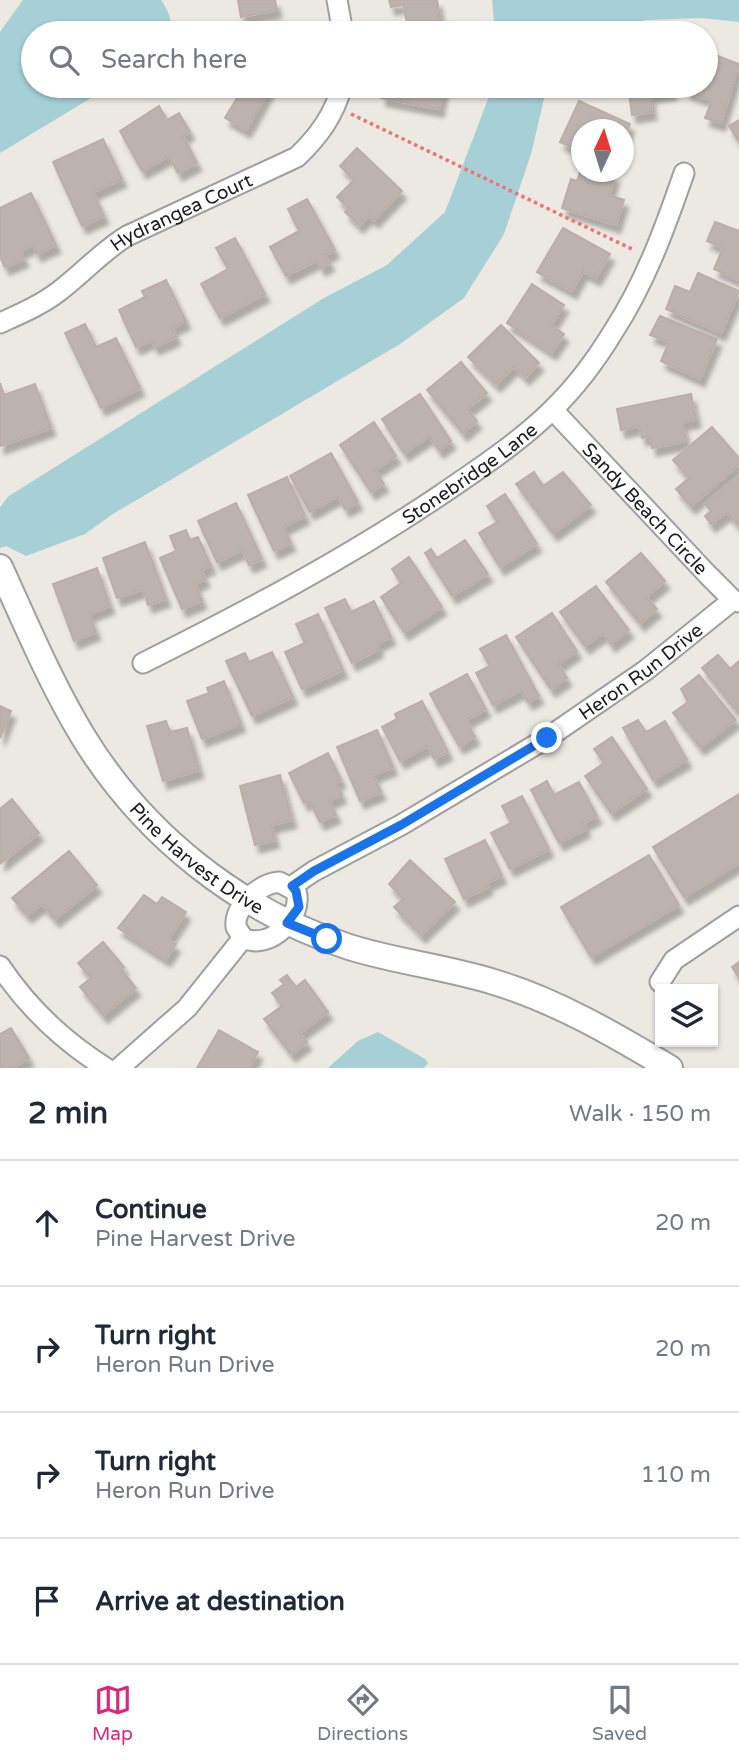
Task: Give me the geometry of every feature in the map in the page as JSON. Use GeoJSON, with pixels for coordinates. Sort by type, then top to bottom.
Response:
{"type":"FeatureCollection","features":[{"type":"Feature","properties":{"kind":"street"},"geometry":{"type":"LineString","coordinates":[[337,0],[341,21]]}},
{"type":"Feature","properties":{"kind":"street","name":"Hydrangea Court"},"geometry":{"type":"LineString","coordinates":[[0,323],[38,306],[127,236],[297,156],[319,136],[338,98]]}},
{"type":"Feature","properties":{"kind":"street","name":"Stonebridge Lane"},"geometry":{"type":"LineString","coordinates":[[143,663],[260,604],[360,547],[500,454],[553,410],[614,332],[652,259],[684,173]]}},
{"type":"Feature","properties":{"kind":"street","name":"Sandy Beach Circle"},"geometry":{"type":"LineString","coordinates":[[553,410],[736,601]]}},
{"type":"Feature","properties":{"kind":"street","name":"Pine Harvest Drive"},"geometry":{"type":"LineString","coordinates":[[0,567],[66,707],[119,789],[177,849],[247,901],[287,923],[352,948],[469,975],[538,997],[584,1018],[670,1068]]}},
{"type":"Feature","properties":{"kind":"street","name":"Heron Run Drive"},"geometry":{"type":"LineString","coordinates":[[247,901],[268,884],[279,882],[292,886],[547,738],[646,670],[736,601]]}},
{"type":"Feature","properties":{"kind":"street"},"geometry":{"type":"LineString","coordinates":[[243,938],[256,942],[268,940],[287,923],[299,907],[296,891],[292,886]]}},
{"type":"Feature","properties":{"kind":"street"},"geometry":{"type":"LineString","coordinates":[[243,938],[236,921],[239,910],[247,901]]}},
{"type":"Feature","properties":{"kind":"street"},"geometry":{"type":"LineString","coordinates":[[660,982],[674,960],[739,916]]}},
{"type":"Feature","properties":{"kind":"street"},"geometry":{"type":"LineString","coordinates":[[118,1068],[187,1008],[243,938]]}},
{"type":"Feature","properties":{"kind":"street"},"geometry":{"type":"LineString","coordinates":[[0,966],[50,1026],[75,1049],[106,1068]]}},
{"type":"Feature","properties":{"kind":"path"},"geometry":{"type":"LineString","coordinates":[[335,106],[652,259]]}},
{"type":"Feature","properties":{"kind":"water"},"geometry":{"type":"Polygon","coordinates":[[[23,0],[161,0],[170,20],[21,21],[21,98],[91,98],[0,153],[0,32],[23,0]]]}},
{"type":"Feature","properties":{"kind":"water"},"geometry":{"type":"Polygon","coordinates":[[[492,0],[739,0],[739,22],[702,18],[643,21],[494,21],[492,0]]]}},
{"type":"Feature","properties":{"kind":"water"},"geometry":{"type":"Polygon","coordinates":[[[488,98],[544,98],[531,154],[504,234],[464,298],[400,344],[113,514],[85,534],[26,556],[6,546],[0,548],[0,507],[9,496],[324,298],[387,265],[445,212],[488,98]]]}},
{"type":"Feature","properties":{"kind":"water"},"geometry":{"type":"Polygon","coordinates":[[[378,1032],[428,1063],[424,1068],[328,1068],[358,1041],[378,1032]]]}},
{"type":"Feature","properties":{"kind":"building"},"geometry":{"type":"Polygon","coordinates":[[[238,0],[275,0],[277,10],[241,17],[238,0]]]}},
{"type":"Feature","properties":{"kind":"building"},"geometry":{"type":"Polygon","coordinates":[[[389,0],[437,0],[440,21],[406,21],[403,5],[391,7],[389,0]]]}},
{"type":"Feature","properties":{"kind":"building"},"geometry":{"type":"Polygon","coordinates":[[[718,56],[739,64],[721,123],[705,118],[712,100],[706,98],[718,98],[718,56]]]}},
{"type":"Feature","properties":{"kind":"building"},"geometry":{"type":"Polygon","coordinates":[[[237,98],[264,98],[246,130],[225,118],[237,98]]]}},
{"type":"Feature","properties":{"kind":"building"},"geometry":{"type":"Polygon","coordinates":[[[381,98],[441,98],[439,109],[381,98]]]}},
{"type":"Feature","properties":{"kind":"building"},"geometry":{"type":"Polygon","coordinates":[[[630,98],[650,98],[652,112],[632,115],[630,98]]]}},
{"type":"Feature","properties":{"kind":"building"},"geometry":{"type":"Polygon","coordinates":[[[579,101],[619,119],[571,119],[571,147],[560,142],[579,101]]]}},
{"type":"Feature","properties":{"kind":"building"},"geometry":{"type":"Polygon","coordinates":[[[159,106],[167,120],[179,113],[190,132],[183,136],[197,163],[178,173],[169,156],[142,171],[120,131],[159,106]]]}},
{"type":"Feature","properties":{"kind":"building"},"geometry":{"type":"Polygon","coordinates":[[[739,120],[739,142],[729,126],[739,120]]]}},
{"type":"Feature","properties":{"kind":"building"},"geometry":{"type":"Polygon","coordinates":[[[103,139],[122,179],[93,192],[104,216],[82,226],[53,162],[103,139]]]}},
{"type":"Feature","properties":{"kind":"building"},"geometry":{"type":"Polygon","coordinates":[[[357,148],[402,191],[374,220],[369,215],[359,225],[345,212],[348,208],[337,197],[354,180],[340,166],[357,148]]]}},
{"type":"Feature","properties":{"kind":"building"},"geometry":{"type":"Polygon","coordinates":[[[571,179],[571,182],[613,182],[609,195],[624,200],[616,225],[562,208],[571,179]]]}},
{"type":"Feature","properties":{"kind":"building"},"geometry":{"type":"Polygon","coordinates":[[[31,193],[56,245],[37,254],[33,245],[20,251],[24,259],[5,267],[0,257],[0,208],[31,193]]]}},
{"type":"Feature","properties":{"kind":"building"},"geometry":{"type":"Polygon","coordinates":[[[307,199],[335,250],[325,255],[330,263],[321,268],[317,260],[286,276],[270,247],[299,231],[288,209],[307,199]]]}},
{"type":"Feature","properties":{"kind":"building"},"geometry":{"type":"Polygon","coordinates":[[[715,222],[739,231],[739,280],[714,269],[723,248],[707,241],[715,222]]]}},
{"type":"Feature","properties":{"kind":"building"},"geometry":{"type":"Polygon","coordinates":[[[563,228],[610,254],[596,278],[583,271],[572,291],[537,272],[563,228]]]}},
{"type":"Feature","properties":{"kind":"building"},"geometry":{"type":"Polygon","coordinates":[[[235,238],[265,294],[220,318],[201,284],[228,269],[216,248],[235,238]]]}},
{"type":"Feature","properties":{"kind":"building"},"geometry":{"type":"Polygon","coordinates":[[[698,273],[739,291],[721,333],[666,309],[675,286],[690,292],[698,273]]]}},
{"type":"Feature","properties":{"kind":"building"},"geometry":{"type":"Polygon","coordinates":[[[166,280],[186,321],[172,328],[176,337],[155,347],[151,340],[136,347],[119,310],[145,297],[142,291],[166,280]]]}},
{"type":"Feature","properties":{"kind":"building"},"geometry":{"type":"Polygon","coordinates":[[[532,284],[564,305],[551,325],[564,334],[552,352],[507,323],[532,284]]]}},
{"type":"Feature","properties":{"kind":"building"},"geometry":{"type":"Polygon","coordinates":[[[660,316],[717,339],[700,379],[661,361],[669,342],[650,335],[660,316]]]}},
{"type":"Feature","properties":{"kind":"building"},"geometry":{"type":"Polygon","coordinates":[[[85,324],[96,347],[116,338],[140,388],[101,408],[65,333],[85,324]]]}},
{"type":"Feature","properties":{"kind":"building"},"geometry":{"type":"Polygon","coordinates":[[[501,325],[539,363],[525,377],[514,366],[496,384],[468,357],[501,325]]]}},
{"type":"Feature","properties":{"kind":"building"},"geometry":{"type":"Polygon","coordinates":[[[461,362],[487,393],[467,409],[477,421],[463,433],[427,390],[461,362]]]}},
{"type":"Feature","properties":{"kind":"building"},"geometry":{"type":"Polygon","coordinates":[[[0,383],[4,395],[35,384],[51,428],[0,446],[0,383]]]}},
{"type":"Feature","properties":{"kind":"building"},"geometry":{"type":"Polygon","coordinates":[[[420,394],[451,441],[439,450],[429,436],[404,453],[382,419],[420,394]]]}},
{"type":"Feature","properties":{"kind":"building"},"geometry":{"type":"Polygon","coordinates":[[[691,394],[696,420],[682,422],[686,441],[652,448],[650,436],[642,438],[639,426],[621,430],[617,409],[691,394]]]}},
{"type":"Feature","properties":{"kind":"building"},"geometry":{"type":"Polygon","coordinates":[[[374,422],[396,456],[375,470],[384,484],[371,492],[340,445],[374,422]]]}},
{"type":"Feature","properties":{"kind":"building"},"geometry":{"type":"Polygon","coordinates":[[[712,427],[739,458],[739,464],[691,506],[676,489],[689,478],[673,460],[712,427]]]}},
{"type":"Feature","properties":{"kind":"building"},"geometry":{"type":"Polygon","coordinates":[[[331,453],[358,502],[345,509],[338,496],[310,512],[290,476],[331,453]]]}},
{"type":"Feature","properties":{"kind":"building"},"geometry":{"type":"Polygon","coordinates":[[[534,472],[543,486],[563,472],[591,505],[553,533],[516,484],[534,472]]]}},
{"type":"Feature","properties":{"kind":"building"},"geometry":{"type":"Polygon","coordinates":[[[739,476],[739,526],[727,512],[711,524],[705,516],[711,511],[705,504],[739,476]]]}},
{"type":"Feature","properties":{"kind":"building"},"geometry":{"type":"Polygon","coordinates":[[[287,477],[305,516],[283,527],[291,543],[274,551],[248,495],[287,477]]]}},
{"type":"Feature","properties":{"kind":"building"},"geometry":{"type":"Polygon","coordinates":[[[505,494],[537,544],[500,567],[479,533],[497,522],[487,506],[505,494]]]}},
{"type":"Feature","properties":{"kind":"building"},"geometry":{"type":"Polygon","coordinates":[[[236,503],[262,559],[249,565],[242,550],[217,562],[198,521],[236,503]]]}},
{"type":"Feature","properties":{"kind":"building"},"geometry":{"type":"Polygon","coordinates":[[[186,530],[190,540],[198,537],[211,566],[201,570],[205,579],[195,584],[202,601],[182,609],[160,558],[176,551],[170,536],[186,530]]]}},
{"type":"Feature","properties":{"kind":"building"},"geometry":{"type":"Polygon","coordinates":[[[465,540],[488,574],[452,596],[425,553],[431,549],[437,558],[465,540]]]}},
{"type":"Feature","properties":{"kind":"building"},"geometry":{"type":"Polygon","coordinates":[[[145,542],[166,599],[148,605],[143,589],[117,598],[103,558],[145,542]]]}},
{"type":"Feature","properties":{"kind":"building"},"geometry":{"type":"Polygon","coordinates":[[[641,553],[665,581],[646,597],[657,609],[640,623],[606,582],[641,553]]]}},
{"type":"Feature","properties":{"kind":"building"},"geometry":{"type":"Polygon","coordinates":[[[409,557],[442,607],[404,632],[381,597],[401,583],[392,569],[409,557]]]}},
{"type":"Feature","properties":{"kind":"building"},"geometry":{"type":"Polygon","coordinates":[[[97,568],[110,606],[89,614],[96,632],[74,641],[53,584],[97,568]]]}},
{"type":"Feature","properties":{"kind":"building"},"geometry":{"type":"Polygon","coordinates":[[[596,586],[629,630],[611,644],[603,633],[585,646],[560,612],[596,586]]]}},
{"type":"Feature","properties":{"kind":"building"},"geometry":{"type":"Polygon","coordinates":[[[345,599],[351,612],[374,601],[391,637],[376,644],[379,649],[352,663],[325,608],[345,599]]]}},
{"type":"Feature","properties":{"kind":"building"},"geometry":{"type":"Polygon","coordinates":[[[552,613],[577,651],[558,664],[567,678],[551,689],[516,637],[552,613]]]}},
{"type":"Feature","properties":{"kind":"building"},"geometry":{"type":"Polygon","coordinates":[[[318,614],[343,670],[302,689],[285,652],[305,643],[296,624],[318,614]]]}},
{"type":"Feature","properties":{"kind":"building"},"geometry":{"type":"Polygon","coordinates":[[[506,635],[539,696],[528,702],[521,690],[493,705],[476,673],[490,666],[480,649],[506,635]]]}},
{"type":"Feature","properties":{"kind":"building"},"geometry":{"type":"Polygon","coordinates":[[[272,652],[293,697],[252,716],[226,661],[245,653],[249,662],[272,652]]]}},
{"type":"Feature","properties":{"kind":"building"},"geometry":{"type":"Polygon","coordinates":[[[718,655],[730,669],[739,661],[739,706],[735,709],[702,668],[718,655]]]}},
{"type":"Feature","properties":{"kind":"building"},"geometry":{"type":"Polygon","coordinates":[[[467,674],[486,709],[466,720],[475,737],[459,746],[430,694],[467,674]]]}},
{"type":"Feature","properties":{"kind":"building"},"geometry":{"type":"Polygon","coordinates":[[[699,675],[736,720],[700,747],[673,713],[688,702],[681,689],[699,675]]]}},
{"type":"Feature","properties":{"kind":"building"},"geometry":{"type":"Polygon","coordinates":[[[224,681],[241,724],[202,739],[187,701],[209,693],[207,688],[224,681]]]}},
{"type":"Feature","properties":{"kind":"building"},"geometry":{"type":"Polygon","coordinates":[[[422,701],[448,752],[434,759],[428,746],[400,761],[382,727],[397,719],[395,714],[422,701]]]}},
{"type":"Feature","properties":{"kind":"building"},"geometry":{"type":"Polygon","coordinates":[[[0,706],[11,711],[0,738],[0,706]]]}},
{"type":"Feature","properties":{"kind":"building"},"geometry":{"type":"Polygon","coordinates":[[[638,720],[646,732],[665,721],[687,760],[653,780],[623,728],[638,720]]]}},
{"type":"Feature","properties":{"kind":"building"},"geometry":{"type":"Polygon","coordinates":[[[166,721],[170,732],[187,728],[199,770],[163,781],[147,726],[166,721]]]}},
{"type":"Feature","properties":{"kind":"building"},"geometry":{"type":"Polygon","coordinates":[[[377,730],[393,767],[373,775],[381,792],[360,801],[337,747],[377,730]]]}},
{"type":"Feature","properties":{"kind":"building"},"geometry":{"type":"Polygon","coordinates":[[[612,737],[647,789],[611,813],[585,776],[604,763],[594,749],[612,737]]]}},
{"type":"Feature","properties":{"kind":"building"},"geometry":{"type":"Polygon","coordinates":[[[328,753],[341,780],[336,783],[342,795],[329,801],[336,815],[320,822],[309,800],[304,803],[289,773],[328,753]]]}},
{"type":"Feature","properties":{"kind":"building"},"geometry":{"type":"Polygon","coordinates":[[[280,775],[292,820],[271,825],[275,840],[255,845],[240,786],[280,775]]]}},
{"type":"Feature","properties":{"kind":"building"},"geometry":{"type":"Polygon","coordinates":[[[547,781],[554,795],[579,782],[597,816],[583,823],[586,829],[559,843],[531,790],[547,781]]]}},
{"type":"Feature","properties":{"kind":"building"},"geometry":{"type":"Polygon","coordinates":[[[739,794],[739,863],[684,897],[653,847],[739,794]]]}},
{"type":"Feature","properties":{"kind":"building"},"geometry":{"type":"Polygon","coordinates":[[[522,796],[549,849],[510,869],[491,833],[511,823],[502,806],[522,796]]]}},
{"type":"Feature","properties":{"kind":"building"},"geometry":{"type":"Polygon","coordinates":[[[12,799],[39,833],[1,863],[0,809],[12,799]]]}},
{"type":"Feature","properties":{"kind":"building"},"geometry":{"type":"Polygon","coordinates":[[[485,840],[502,876],[486,883],[488,887],[464,899],[445,859],[485,840]]]}},
{"type":"Feature","properties":{"kind":"building"},"geometry":{"type":"Polygon","coordinates":[[[69,851],[97,885],[55,919],[42,904],[27,915],[12,898],[69,851]]]}},
{"type":"Feature","properties":{"kind":"building"},"geometry":{"type":"Polygon","coordinates":[[[649,855],[679,905],[591,957],[561,907],[649,855]]]}},
{"type":"Feature","properties":{"kind":"building"},"geometry":{"type":"Polygon","coordinates":[[[410,860],[455,902],[421,935],[394,907],[403,899],[389,884],[410,860]]]}},
{"type":"Feature","properties":{"kind":"building"},"geometry":{"type":"Polygon","coordinates":[[[144,895],[157,904],[162,897],[186,912],[168,940],[176,944],[166,959],[118,928],[144,895]]]}},
{"type":"Feature","properties":{"kind":"building"},"geometry":{"type":"Polygon","coordinates":[[[103,942],[124,967],[121,969],[136,988],[103,1015],[80,987],[91,978],[78,963],[103,942]]]}},
{"type":"Feature","properties":{"kind":"building"},"geometry":{"type":"Polygon","coordinates":[[[739,962],[739,978],[732,967],[739,962]]]}},
{"type":"Feature","properties":{"kind":"building"},"geometry":{"type":"Polygon","coordinates":[[[287,975],[296,987],[305,980],[328,1012],[300,1033],[307,1042],[291,1054],[264,1019],[282,1006],[272,993],[284,984],[280,980],[287,975]]]}},
{"type":"Feature","properties":{"kind":"building"},"geometry":{"type":"Polygon","coordinates":[[[11,1028],[29,1058],[12,1068],[0,1068],[0,1034],[11,1028]]]}},
{"type":"Feature","properties":{"kind":"building"},"geometry":{"type":"Polygon","coordinates":[[[219,1030],[258,1052],[249,1068],[197,1068],[219,1030]]]}},
{"type":"Feature","properties":{"kind":"route"},"geometry":{"type":"LineString","coordinates":[[327,939],[287,923],[299,907],[299,900],[292,886],[314,871],[474,783],[547,738]]}}]}
